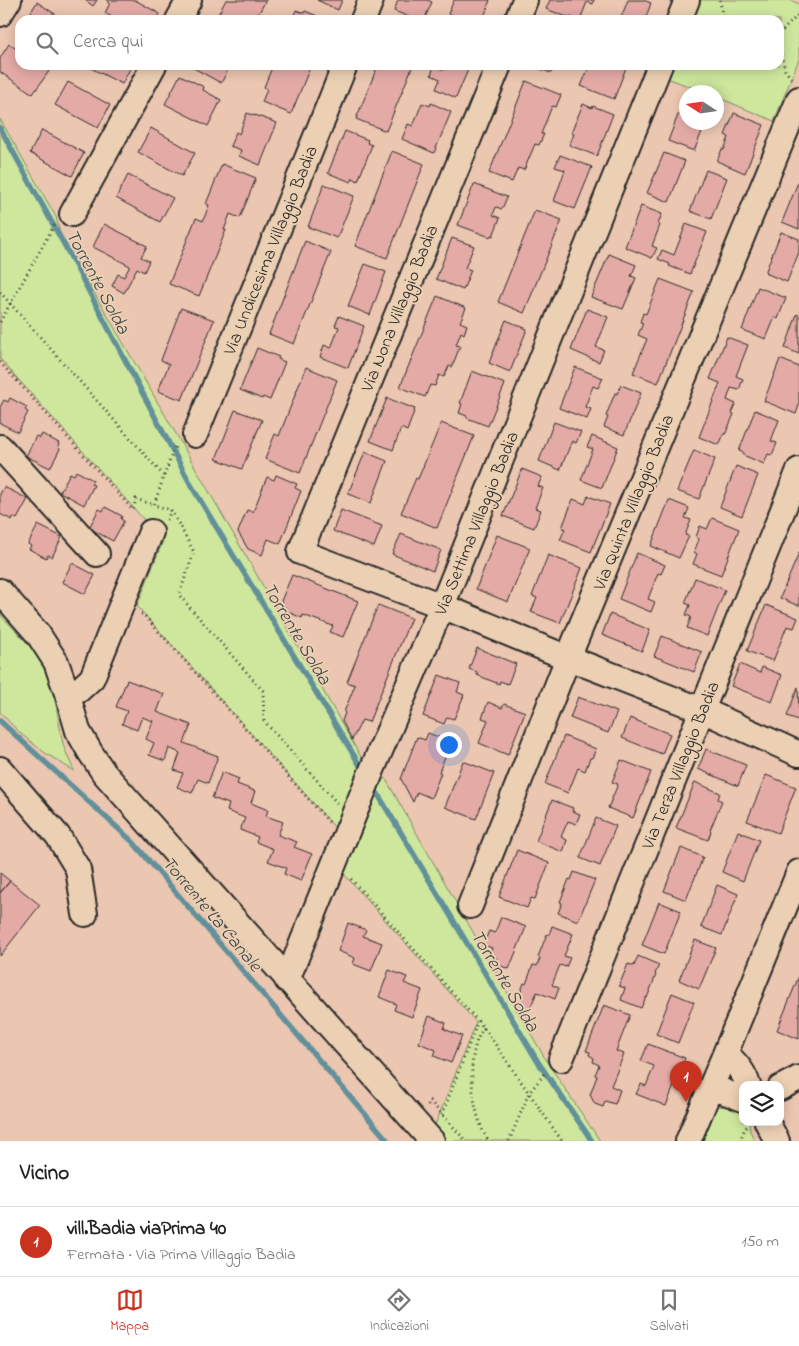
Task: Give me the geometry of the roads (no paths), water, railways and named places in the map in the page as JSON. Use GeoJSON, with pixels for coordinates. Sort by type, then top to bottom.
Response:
{"type":"FeatureCollection","features":[{"type":"Feature","properties":{"kind":"street"},"geometry":{"type":"LineString","coordinates":[[0,14],[9,0]]}},
{"type":"Feature","properties":{"kind":"street"},"geometry":{"type":"LineString","coordinates":[[181,15],[189,0]]}},
{"type":"Feature","properties":{"kind":"street"},"geometry":{"type":"LineString","coordinates":[[365,15],[371,0]]}},
{"type":"Feature","properties":{"kind":"street"},"geometry":{"type":"LineString","coordinates":[[519,15],[525,0]]}},
{"type":"Feature","properties":{"kind":"street"},"geometry":{"type":"LineString","coordinates":[[681,15],[687,0]]}},
{"type":"Feature","properties":{"kind":"street"},"geometry":{"type":"LineString","coordinates":[[72,214],[151,70]]}},
{"type":"Feature","properties":{"kind":"street","name":"Via Undicesima Villaggio Badia"},"geometry":{"type":"LineString","coordinates":[[185,440],[343,70]]}},
{"type":"Feature","properties":{"kind":"street","name":"Via Nona Villaggio Badia"},"geometry":{"type":"LineString","coordinates":[[442,606],[300,552],[497,70]]}},
{"type":"Feature","properties":{"kind":"street","name":"Via Settima Villaggio Badia"},"geometry":{"type":"LineString","coordinates":[[287,980],[369,777],[442,606],[658,70]]}},
{"type":"Feature","properties":{"kind":"street","name":"Via Quinta Villaggio Badia"},"geometry":{"type":"LineString","coordinates":[[470,906],[795,89]]}},
{"type":"Feature","properties":{"kind":"street"},"geometry":{"type":"LineString","coordinates":[[0,447],[97,554]]}},
{"type":"Feature","properties":{"kind":"street","name":"Via Terza Villaggio Badia"},"geometry":{"type":"LineString","coordinates":[[561,1059],[799,470]]}},
{"type":"Feature","properties":{"kind":"street"},"geometry":{"type":"LineString","coordinates":[[68,696],[79,690],[92,678],[157,530]]}},
{"type":"Feature","properties":{"kind":"street"},"geometry":{"type":"LineString","coordinates":[[0,591],[38,634],[56,662],[78,731],[104,772],[432,1141]]}},
{"type":"Feature","properties":{"kind":"street"},"geometry":{"type":"LineString","coordinates":[[442,606],[702,710],[799,754]]}},
{"type":"Feature","properties":{"kind":"street"},"geometry":{"type":"LineString","coordinates":[[0,769],[58,836],[78,870],[85,914]]}},
{"type":"Feature","properties":{"kind":"street"},"geometry":{"type":"LineString","coordinates":[[688,1141],[726,1054],[799,872]]}},
{"type":"Feature","properties":{"kind":"street"},"geometry":{"type":"LineString","coordinates":[[726,1054],[737,1063],[746,1081]]}},
{"type":"Feature","properties":{"kind":"street"},"geometry":{"type":"LineString","coordinates":[[784,1086],[799,1078]]}},
{"type":"Feature","properties":{"kind":"street"},"geometry":{"type":"LineString","coordinates":[[712,1087],[739,1097]]}},
{"type":"Feature","properties":{"kind":"street"},"geometry":{"type":"LineString","coordinates":[[760,1127],[777,1141]]}},
{"type":"Feature","properties":{"kind":"waterway","name":"Torrente Solda"},"geometry":{"type":"LineString","coordinates":[[0,128],[66,248],[191,485],[364,772]]}},
{"type":"Feature","properties":{"kind":"waterway","name":"Torrente La Canale"},"geometry":{"type":"LineString","coordinates":[[0,721],[133,842],[388,1141]]}},
{"type":"Feature","properties":{"kind":"waterway","name":"Torrente Solda"},"geometry":{"type":"LineString","coordinates":[[373,786],[538,1062],[592,1141]]}},
{"type":"Feature","properties":{"kind":"place","name":"vill.Badia viaPrima 40"},"geometry":{"type":"Point","coordinates":[686,1102]}}]}
